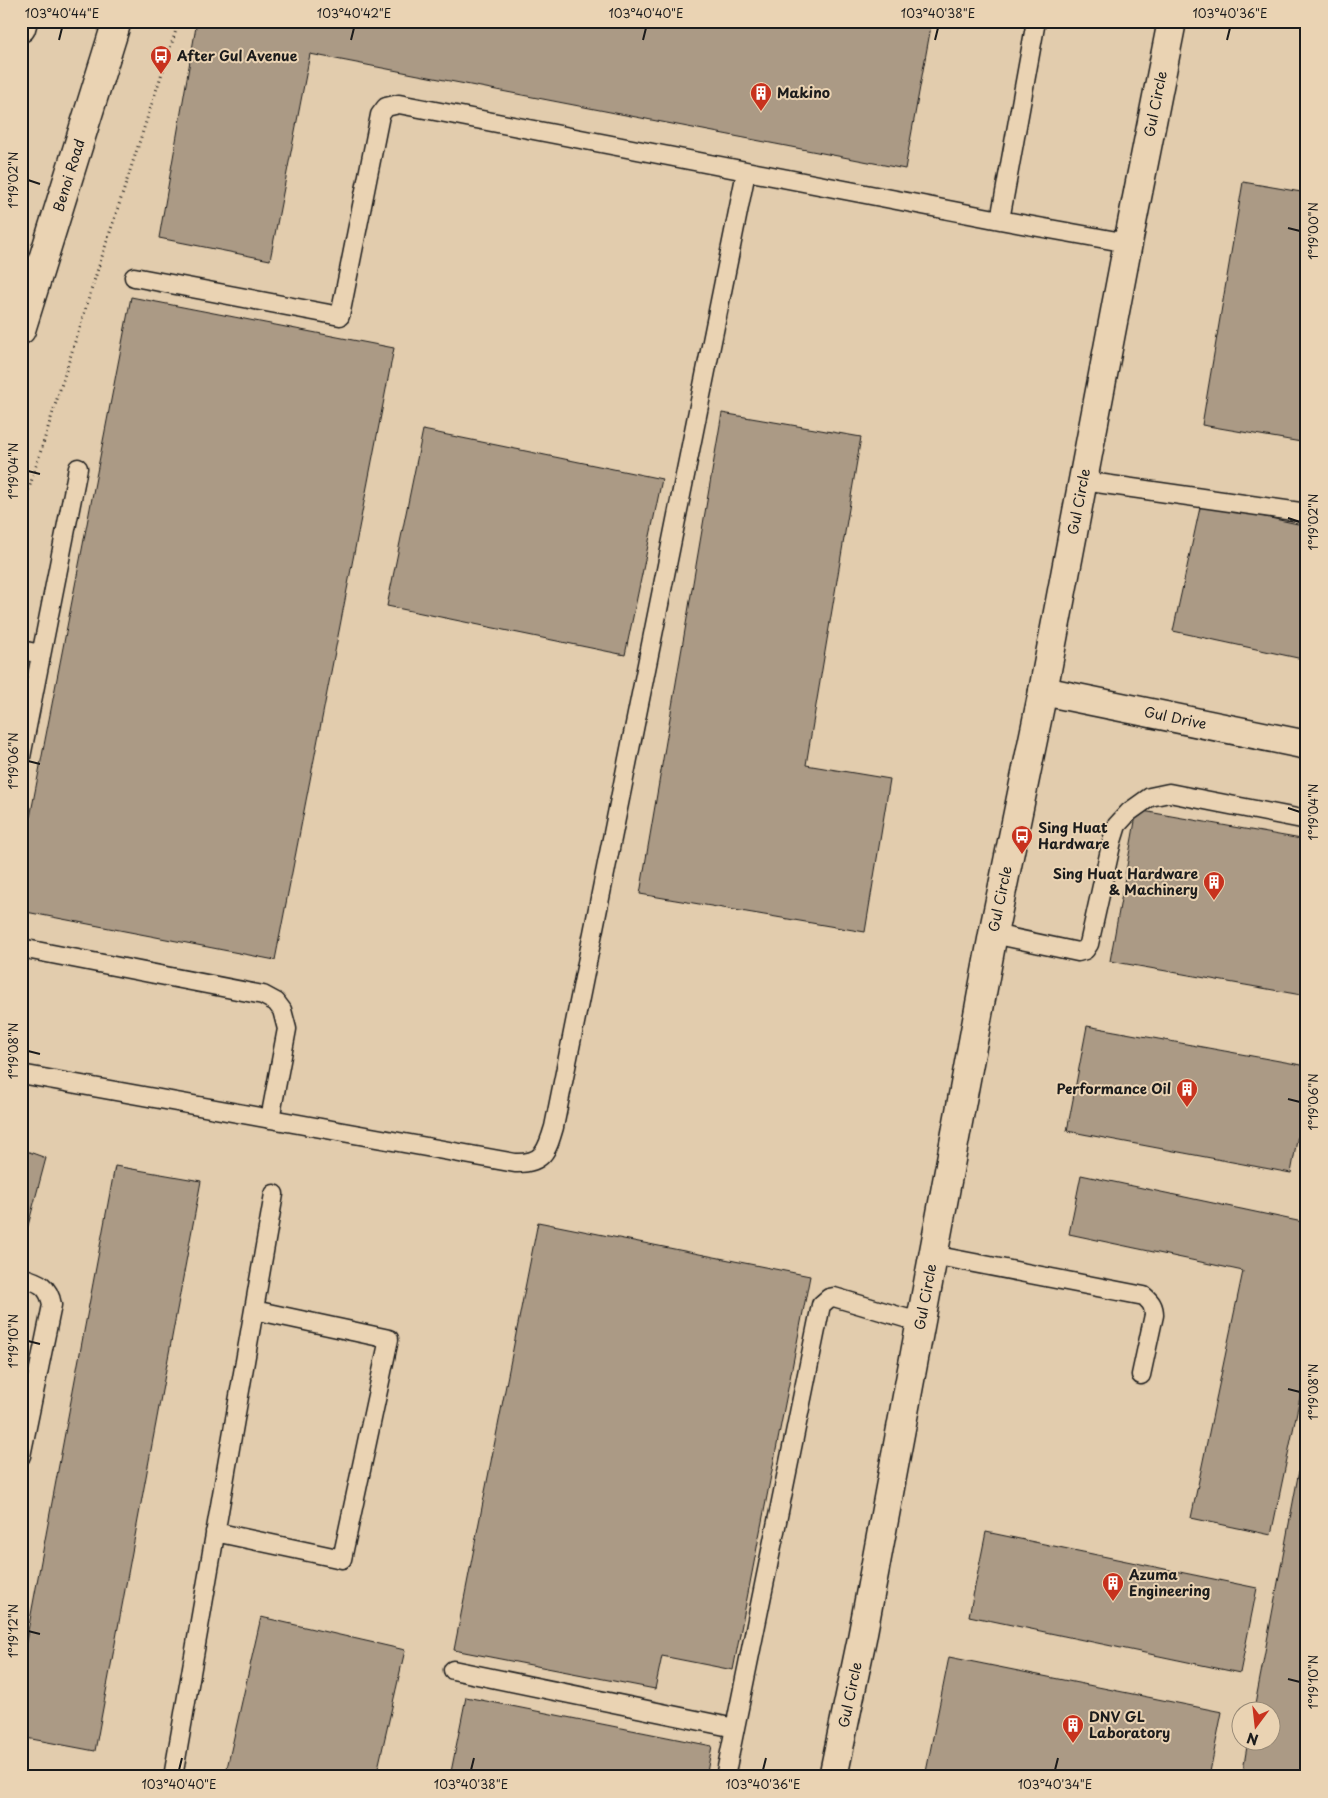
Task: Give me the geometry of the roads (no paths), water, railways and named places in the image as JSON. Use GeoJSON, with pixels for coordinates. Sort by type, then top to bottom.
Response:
{"type":"FeatureCollection","features":[{"type":"Feature","properties":{"kind":"street"},"geometry":{"type":"LineString","coordinates":[[21,28],[24,21]]}},
{"type":"Feature","properties":{"kind":"street","name":"Benoi Road"},"geometry":{"type":"LineString","coordinates":[[21,330],[117,21]]}},
{"type":"Feature","properties":{"kind":"street","name":"Gul Circle"},"geometry":{"type":"LineString","coordinates":[[833,1777],[862,1638],[994,934],[1172,21]]}},
{"type":"Feature","properties":{"kind":"street","name":"Gul Drive"},"geometry":{"type":"LineString","coordinates":[[1043,690],[1307,745]]}},
{"type":"Feature","properties":{"kind":"lane"},"geometry":{"type":"LineString","coordinates":[[1000,220],[1036,21]]}},
{"type":"Feature","properties":{"kind":"lane"},"geometry":{"type":"LineString","coordinates":[[134,277],[340,316],[380,115],[386,107],[398,104],[746,172],[1128,243]]}},
{"type":"Feature","properties":{"kind":"lane"},"geometry":{"type":"LineString","coordinates":[[21,1074],[515,1163],[528,1164],[543,1155],[549,1146],[554,1127],[746,172]]}},
{"type":"Feature","properties":{"kind":"lane"},"geometry":{"type":"LineString","coordinates":[[21,757],[78,468]]}},
{"type":"Feature","properties":{"kind":"lane"},"geometry":{"type":"LineString","coordinates":[[1083,481],[1307,513]]}},
{"type":"Feature","properties":{"kind":"lane"},"geometry":{"type":"LineString","coordinates":[[21,650],[41,654]]}},
{"type":"Feature","properties":{"kind":"lane"},"geometry":{"type":"LineString","coordinates":[[994,934],[1078,952],[1085,950],[1090,944],[1117,825],[1129,812],[1150,797],[1169,793],[1307,820]]}},
{"type":"Feature","properties":{"kind":"lane"},"geometry":{"type":"LineString","coordinates":[[21,948],[263,995],[276,1002],[282,1010],[287,1029],[270,1119]]}},
{"type":"Feature","properties":{"kind":"lane"},"geometry":{"type":"LineString","coordinates":[[173,1777],[274,1194]]}},
{"type":"Feature","properties":{"kind":"lane"},"geometry":{"type":"LineString","coordinates":[[933,1255],[1144,1296],[1151,1301],[1154,1315],[1141,1375]]}},
{"type":"Feature","properties":{"kind":"lane"},"geometry":{"type":"LineString","coordinates":[[21,1277],[36,1281],[44,1288],[50,1294],[52,1305],[21,1456]]}},
{"type":"Feature","properties":{"kind":"lane"},"geometry":{"type":"LineString","coordinates":[[725,1777],[822,1305],[829,1298],[834,1297],[905,1318],[921,1319]]}},
{"type":"Feature","properties":{"kind":"lane"},"geometry":{"type":"LineString","coordinates":[[215,1532],[342,1559],[389,1339],[254,1310]]}},
{"type":"Feature","properties":{"kind":"lane"},"geometry":{"type":"LineString","coordinates":[[453,1670],[735,1728]]}},
{"type":"Feature","properties":{"kind":"place","name":"After Gul Avenue"},"geometry":{"type":"Point","coordinates":[161,75]}},
{"type":"Feature","properties":{"kind":"place","name":"Makino"},"geometry":{"type":"Point","coordinates":[761,112]}},
{"type":"Feature","properties":{"kind":"place","name":"Sing Huat Hardware"},"geometry":{"type":"Point","coordinates":[1022,855]}},
{"type":"Feature","properties":{"kind":"place","name":"Sing Huat Hardware & Machinery"},"geometry":{"type":"Point","coordinates":[1214,901]}},
{"type":"Feature","properties":{"kind":"place","name":"Performance Oil"},"geometry":{"type":"Point","coordinates":[1187,1108]}},
{"type":"Feature","properties":{"kind":"place","name":"Azuma Engineering"},"geometry":{"type":"Point","coordinates":[1113,1602]}},
{"type":"Feature","properties":{"kind":"place","name":"DNV GL Laboratory"},"geometry":{"type":"Point","coordinates":[1073,1744]}}]}
